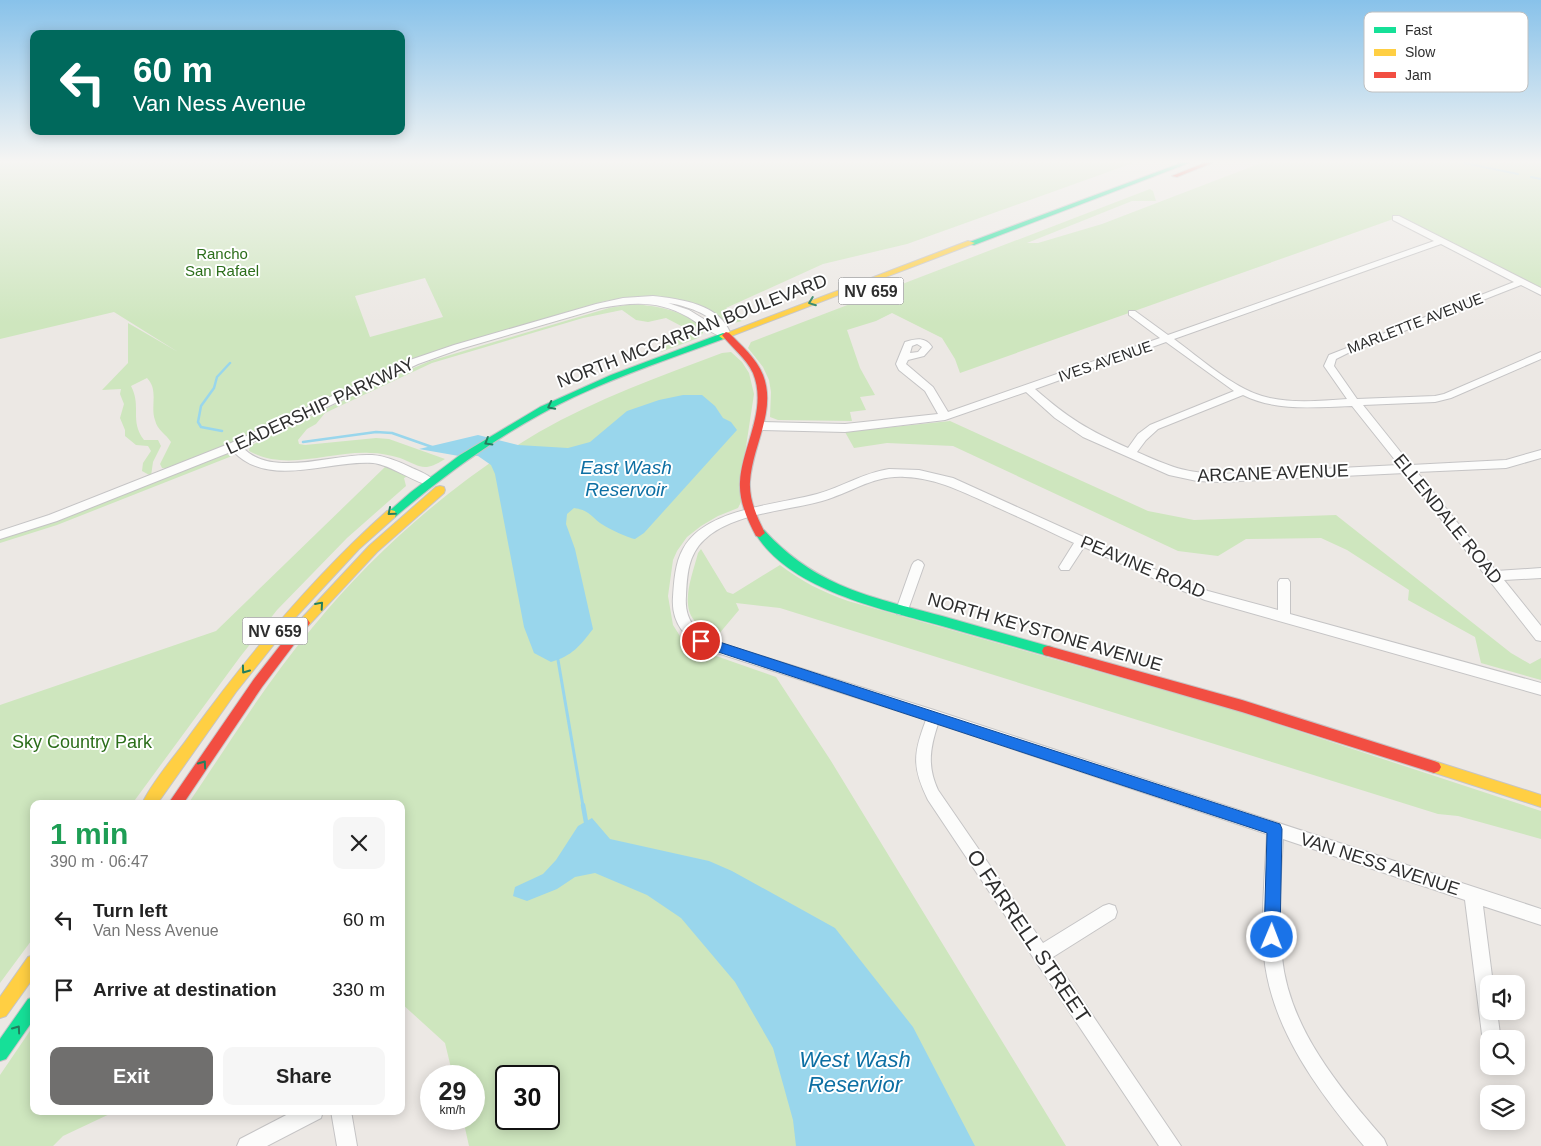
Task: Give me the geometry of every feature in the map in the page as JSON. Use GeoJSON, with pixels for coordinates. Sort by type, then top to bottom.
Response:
{"type":"FeatureCollection","features":[{"type":"Feature","properties":{"kind":"main road","name":"NORTH MCCARRAN BOULEVARD"},"geometry":{"type":"LineString","coordinates":[[559,414],[730,339],[1054,216]]}},
{"type":"Feature","properties":{"kind":"main road","name":"NORTH MCCARRAN BOULEVARD"},"geometry":{"type":"LineString","coordinates":[[152,800],[252,660],[306,595],[367,534],[429,482],[507,430],[567,397],[631,370],[730,339]]}},
{"type":"Feature","properties":{"kind":"main road","name":"NORTH KEYSTONE AVENUE"},"geometry":{"type":"LineString","coordinates":[[730,339],[752,365],[760,381],[762,402],[746,483],[746,496],[751,514],[771,546],[805,574],[841,591],[902,610],[1078,658],[1258,711],[1541,801]]}},
{"type":"Feature","properties":{"kind":"main road","name":"NV 659"},"geometry":{"type":"LineString","coordinates":[[178,800],[271,667],[312,613],[354,568],[420,507],[446,486],[440,482],[455,463]]}},
{"type":"Feature","properties":{"kind":"main road"},"geometry":{"type":"LineString","coordinates":[[420,507],[431,487],[429,482]]}},
{"type":"Feature","properties":{"kind":"main road"},"geometry":{"type":"LineString","coordinates":[[0,1010],[30,969]]}},
{"type":"Feature","properties":{"kind":"main road"},"geometry":{"type":"LineString","coordinates":[[0,1053],[30,1011]]}},
{"type":"Feature","properties":{"kind":"street"},"geometry":{"type":"LineString","coordinates":[[1396,218],[1541,292]]}},
{"type":"Feature","properties":{"kind":"street","name":"IVES AVENUE"},"geometry":{"type":"LineString","coordinates":[[758,426],[852,427],[945,417],[1442,242]]}},
{"type":"Feature","properties":{"kind":"street","name":"MARLETTE AVENUE"},"geometry":{"type":"LineString","coordinates":[[1355,403],[1331,370],[1330,361],[1332,357],[1344,350],[1521,282]]}},
{"type":"Feature","properties":{"kind":"street","name":"LEADERSHIP PARKWAY"},"geometry":{"type":"LineString","coordinates":[[0,534],[60,515],[235,446],[396,370],[429,357],[599,306],[624,301],[646,300],[682,311],[699,320],[711,330],[730,339]]}},
{"type":"Feature","properties":{"kind":"street"},"geometry":{"type":"LineString","coordinates":[[1132,312],[1242,392],[1259,399],[1281,404],[1355,403],[1442,397],[1541,355]]}},
{"type":"Feature","properties":{"kind":"street"},"geometry":{"type":"LineString","coordinates":[[906,357],[901,364],[903,368],[929,389],[945,417]]}},
{"type":"Feature","properties":{"kind":"street","name":"ARCANE AVENUE"},"geometry":{"type":"LineString","coordinates":[[1028,388],[1076,428],[1173,472],[1208,478],[1506,464],[1526,460],[1541,454]]}},
{"type":"Feature","properties":{"kind":"street"},"geometry":{"type":"LineString","coordinates":[[1130,452],[1142,437],[1154,427],[1242,392]]}},
{"type":"Feature","properties":{"kind":"street","name":"ELLENDALE ROAD"},"geometry":{"type":"LineString","coordinates":[[1355,403],[1541,636]]}},
{"type":"Feature","properties":{"kind":"street"},"geometry":{"type":"LineString","coordinates":[[235,446],[244,457],[265,465],[282,467],[358,459],[376,460],[394,464],[429,482]]}},
{"type":"Feature","properties":{"kind":"street","name":"PEAVINE ROAD"},"geometry":{"type":"LineString","coordinates":[[751,514],[821,496],[877,474],[912,473],[949,481],[1186,588],[1541,689]]}},
{"type":"Feature","properties":{"kind":"street","name":"VAN NESS AVENUE"},"geometry":{"type":"LineString","coordinates":[[751,514],[712,528],[690,546],[686,557],[679,598],[681,618],[686,629],[701,641],[1541,917]]}},
{"type":"Feature","properties":{"kind":"street"},"geometry":{"type":"LineString","coordinates":[[1066,567],[1081,541]]}},
{"type":"Feature","properties":{"kind":"street"},"geometry":{"type":"LineString","coordinates":[[902,610],[918,565]]}},
{"type":"Feature","properties":{"kind":"street"},"geometry":{"type":"LineString","coordinates":[[1493,576],[1541,573]]}},
{"type":"Feature","properties":{"kind":"street"},"geometry":{"type":"LineString","coordinates":[[1284,582],[1284,617]]}},
{"type":"Feature","properties":{"kind":"street","name":"O FARRELL STREET"},"geometry":{"type":"LineString","coordinates":[[934,716],[921,760],[922,771],[933,795],[1171,1146]]}},
{"type":"Feature","properties":{"kind":"street"},"geometry":{"type":"LineString","coordinates":[[1275,829],[1273,959],[1283,999],[1304,1047],[1322,1077],[1377,1146]]}},
{"type":"Feature","properties":{"kind":"street"},"geometry":{"type":"LineString","coordinates":[[1473,895],[1490,1030]]}},
{"type":"Feature","properties":{"kind":"street"},"geometry":{"type":"LineString","coordinates":[[1041,954],[1109,912]]}},
{"type":"Feature","properties":{"kind":"street"},"geometry":{"type":"LineString","coordinates":[[247,1146],[306,1115]]}},
{"type":"Feature","properties":{"kind":"street"},"geometry":{"type":"LineString","coordinates":[[342,1115],[347,1146]]}},
{"type":"Feature","properties":{"kind":"green space","name":"Rancho San Rafael"},"geometry":{"type":"Polygon","coordinates":[[[0,216],[984,216],[907,244],[823,264],[726,308],[742,321],[734,323],[721,322],[701,307],[633,298],[605,301],[456,345],[256,434],[168,469],[162,468],[160,464],[171,442],[156,423],[153,388],[147,378],[131,386],[136,400],[136,420],[140,433],[144,440],[158,440],[161,446],[153,462],[151,476],[142,471],[143,463],[151,451],[148,446],[136,445],[125,436],[125,430],[120,418],[124,404],[120,394],[121,389],[102,390],[128,363],[128,323],[178,352],[114,312],[0,339],[0,216]],[[425,278],[355,296],[370,337],[443,317],[425,278]]]}},
{"type":"Feature","properties":{"kind":"green space"},"geometry":{"type":"Polygon","coordinates":[[[1078,216],[1093,216],[1027,243],[1038,243],[1122,216],[1541,216],[1541,289],[1399,217],[960,373],[955,359],[942,338],[892,313],[876,321],[847,330],[860,368],[875,395],[860,397],[866,410],[850,412],[852,421],[778,420],[770,417],[771,392],[769,380],[763,367],[748,348],[751,342],[1078,216]]]}},
{"type":"Feature","properties":{"kind":"green space"},"geometry":{"type":"Polygon","coordinates":[[[632,304],[651,306],[679,313],[703,328],[703,333],[698,338],[661,352],[673,336],[685,328],[666,318],[648,322],[636,320],[622,310],[583,318],[432,363],[325,413],[298,440],[299,444],[305,445],[376,438],[389,439],[445,459],[432,466],[422,467],[400,458],[378,453],[355,453],[308,459],[278,460],[263,457],[249,451],[250,446],[383,381],[430,361],[609,308],[632,304]]]}},
{"type":"Feature","properties":{"kind":"green space"},"geometry":{"type":"Polygon","coordinates":[[[731,352],[742,362],[749,373],[754,394],[742,473],[741,502],[738,508],[718,516],[701,526],[687,537],[677,551],[673,560],[668,596],[673,625],[680,636],[696,649],[776,677],[831,761],[1066,1146],[469,1146],[465,1130],[485,1130],[485,1065],[450,1065],[445,1043],[405,1007],[405,800],[191,800],[248,714],[295,649],[337,599],[389,545],[446,496],[507,452],[561,420],[652,379],[722,353],[731,352]]]}},
{"type":"Feature","properties":{"kind":"green space"},"geometry":{"type":"Polygon","coordinates":[[[950,421],[1148,511],[1194,520],[1336,515],[1511,653],[1530,664],[1541,658],[1541,680],[1481,663],[1475,637],[1408,600],[1409,590],[1347,550],[1321,538],[1246,539],[1218,556],[1178,551],[953,446],[887,443],[854,448],[845,432],[950,421]]]}},
{"type":"Feature","properties":{"kind":"green space"},"geometry":{"type":"Polygon","coordinates":[[[227,454],[232,456],[57,525],[0,543],[0,538],[58,520],[227,454]]]}},
{"type":"Feature","properties":{"kind":"green space","name":"Sky Country Park"},"geometry":{"type":"Polygon","coordinates":[[[386,466],[408,476],[404,478],[406,486],[347,538],[277,610],[135,800],[30,800],[30,942],[0,983],[0,705],[216,631],[386,466]]]}},
{"type":"Feature","properties":{"kind":"green space"},"geometry":{"type":"Polygon","coordinates":[[[701,549],[727,592],[733,594],[780,565],[812,586],[848,601],[1234,710],[1541,811],[1541,839],[1458,816],[1438,814],[780,608],[736,603],[739,610],[718,635],[704,629],[695,621],[690,612],[688,602],[691,578],[698,553],[701,549]]]}},
{"type":"Feature","properties":{"kind":"green space"},"geometry":{"type":"Polygon","coordinates":[[[30,1031],[30,1115],[108,1115],[63,1136],[53,1146],[0,1146],[0,1075],[30,1031]]]}},
{"type":"Feature","properties":{"kind":"water","name":"East Wash Reservoir"},"geometry":{"type":"Polygon","coordinates":[[[683,395],[702,395],[737,430],[644,533],[635,539],[607,527],[583,510],[574,508],[567,514],[566,524],[575,549],[593,629],[575,650],[558,660],[551,662],[534,653],[524,627],[495,474],[491,465],[478,456],[459,456],[419,449],[478,435],[518,445],[568,448],[590,442],[627,411],[659,400],[683,395]]]}},
{"type":"Feature","properties":{"kind":"water","name":"West Wash Reservior"},"geometry":{"type":"Polygon","coordinates":[[[592,818],[610,839],[709,861],[732,871],[835,928],[913,1027],[975,1146],[796,1146],[793,1120],[773,1048],[735,982],[681,918],[647,895],[595,873],[575,877],[557,889],[527,901],[513,896],[515,887],[543,874],[556,860],[578,826],[592,818]]]}},
{"type":"Feature","properties":{"kind":"waterway"},"geometry":{"type":"LineString","coordinates":[[222,431],[201,427],[198,422],[201,406],[214,388],[217,377],[230,363]]}},
{"type":"Feature","properties":{"kind":"waterway"},"geometry":{"type":"LineString","coordinates":[[303,442],[376,432],[392,433],[432,447]]}},
{"type":"Feature","properties":{"kind":"waterway"},"geometry":{"type":"LineString","coordinates":[[558,660],[583,806]]}},
{"type":"Feature","properties":{"kind":"waterway"},"geometry":{"type":"LineString","coordinates":[[583,805],[586,822]]}},
{"type":"Feature","properties":{"kind":"traffic: fast"},"geometry":{"type":"LineString","coordinates":[[971,243],[1042,216]]}},
{"type":"Feature","properties":{"kind":"traffic: fast"},"geometry":{"type":"LineString","coordinates":[[391,514],[414,494],[464,457],[543,409],[614,377],[723,336]]}},
{"type":"Feature","properties":{"kind":"traffic: fast"},"geometry":{"type":"LineString","coordinates":[[760,533],[776,551],[795,566],[836,588],[881,604],[1048,651]]}},
{"type":"Feature","properties":{"kind":"traffic: fast"},"geometry":{"type":"LineString","coordinates":[[0,1053],[30,1011]]}},
{"type":"Feature","properties":{"kind":"traffic: slow"},"geometry":{"type":"LineString","coordinates":[[723,336],[971,243]]}},
{"type":"Feature","properties":{"kind":"traffic: slow"},"geometry":{"type":"LineString","coordinates":[[304,623],[373,549],[440,490]]}},
{"type":"Feature","properties":{"kind":"traffic: slow"},"geometry":{"type":"LineString","coordinates":[[152,800],[232,688],[291,615],[355,546],[391,514]]}},
{"type":"Feature","properties":{"kind":"traffic: slow"},"geometry":{"type":"LineString","coordinates":[[1434,767],[1541,801]]}},
{"type":"Feature","properties":{"kind":"traffic: slow"},"geometry":{"type":"LineString","coordinates":[[0,1010],[30,969]]}},
{"type":"Feature","properties":{"kind":"traffic: jam"},"geometry":{"type":"LineString","coordinates":[[726,335],[750,362],[760,381],[762,396],[759,425],[750,453],[745,482],[748,506],[760,533]]}},
{"type":"Feature","properties":{"kind":"traffic: jam"},"geometry":{"type":"LineString","coordinates":[[178,800],[258,683],[304,623]]}},
{"type":"Feature","properties":{"kind":"traffic: jam"},"geometry":{"type":"LineString","coordinates":[[1048,651],[1242,706],[1434,767]]}},
{"type":"Feature","properties":{"kind":"route"},"geometry":{"type":"LineString","coordinates":[[701,641],[1275,829],[1272,937]]}}]}
